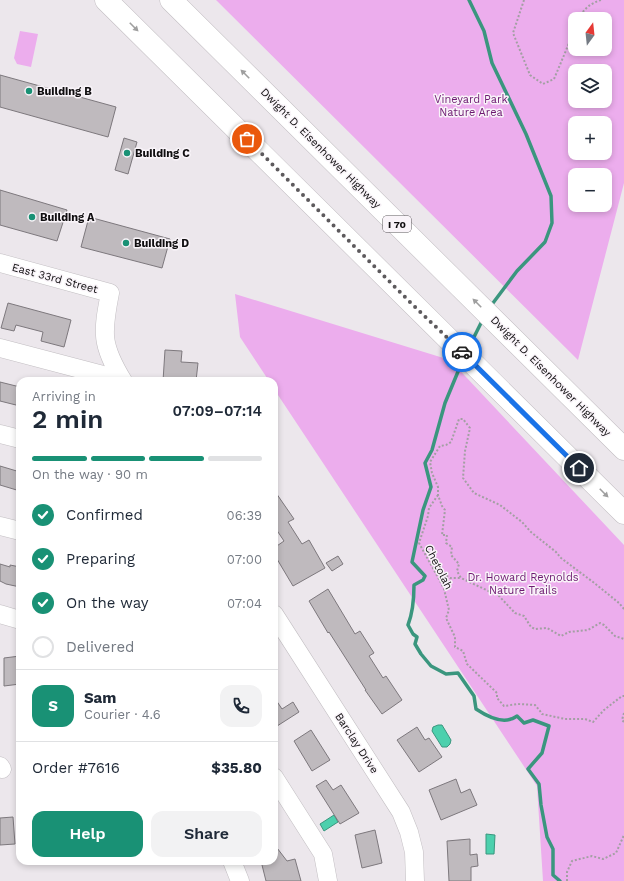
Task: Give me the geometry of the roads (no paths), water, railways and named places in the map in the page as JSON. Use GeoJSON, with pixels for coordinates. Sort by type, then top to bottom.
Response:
{"type":"FeatureCollection","features":[{"type":"Feature","properties":{"kind":"highway"},"geometry":{"type":"LineString","coordinates":[[106,0],[624,513]]}},
{"type":"Feature","properties":{"kind":"highway","name":"Dwight D. Eisenhower Highway"},"geometry":{"type":"LineString","coordinates":[[171,0],[624,449]]}},
{"type":"Feature","properties":{"kind":"street","name":"East 33rd Street"},"geometry":{"type":"LineString","coordinates":[[0,262],[110,293],[104,328],[105,340],[111,360],[120,377]]}},
{"type":"Feature","properties":{"kind":"street"},"geometry":{"type":"LineString","coordinates":[[0,348],[111,377]]}},
{"type":"Feature","properties":{"kind":"street"},"geometry":{"type":"LineString","coordinates":[[0,434],[16,439]]}},
{"type":"Feature","properties":{"kind":"street"},"geometry":{"type":"LineString","coordinates":[[0,526],[16,530]]}},
{"type":"Feature","properties":{"kind":"street"},"geometry":{"type":"LineString","coordinates":[[0,614],[16,619]]}},
{"type":"Feature","properties":{"kind":"street","name":"Barclay Drive"},"geometry":{"type":"LineString","coordinates":[[278,620],[401,812],[409,832],[414,852],[415,881]]}},
{"type":"Feature","properties":{"kind":"street"},"geometry":{"type":"LineString","coordinates":[[278,783],[323,854],[328,881]]}},
{"type":"Feature","properties":{"kind":"street"},"geometry":{"type":"LineString","coordinates":[[234,865],[240,881]]}},
{"type":"Feature","properties":{"kind":"waterway"},"geometry":{"type":"LineString","coordinates":[[469,0],[484,31],[492,63],[526,134],[551,196],[552,223],[545,242],[517,271],[490,307]]}},
{"type":"Feature","properties":{"kind":"waterway"},"geometry":{"type":"LineString","coordinates":[[468,349],[483,319]]}},
{"type":"Feature","properties":{"kind":"waterway"},"geometry":{"type":"LineString","coordinates":[[462,362],[445,403],[432,450],[425,463],[431,487],[423,510],[412,562],[425,576],[423,580],[414,585],[413,605],[408,625],[413,634],[417,637],[415,644],[431,666],[446,674],[458,673],[474,696],[476,709],[497,719],[507,720],[517,716],[524,723],[533,720],[549,726],[542,753],[528,769],[539,784],[547,837],[553,849],[553,875],[560,881]]}},
{"type":"Feature","properties":{"kind":"place","name":"Building B"},"geometry":{"type":"Point","coordinates":[29,91]}},
{"type":"Feature","properties":{"kind":"place","name":"Building C"},"geometry":{"type":"Point","coordinates":[127,153]}},
{"type":"Feature","properties":{"kind":"place","name":"Building A"},"geometry":{"type":"Point","coordinates":[32,217]}},
{"type":"Feature","properties":{"kind":"place","name":"Building D"},"geometry":{"type":"Point","coordinates":[126,243]}},
{"type":"Feature","properties":{"kind":"park label","name":"Vineyard Park Nature Area"},"geometry":{"type":"Point","coordinates":[471,105]}},
{"type":"Feature","properties":{"kind":"park label","name":"Dr. Howard Reynolds Nature Trails"},"geometry":{"type":"Point","coordinates":[523,583]}}]}
